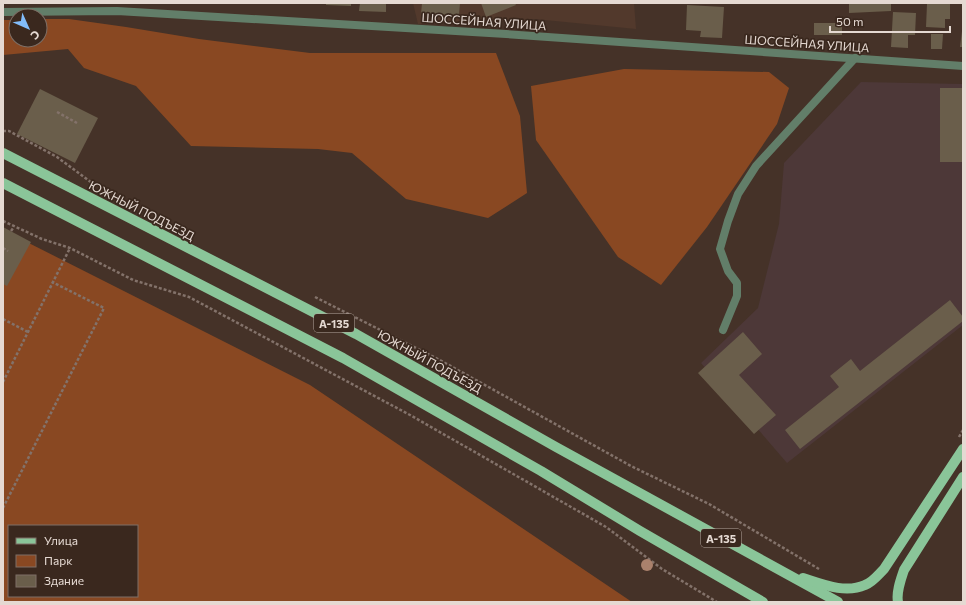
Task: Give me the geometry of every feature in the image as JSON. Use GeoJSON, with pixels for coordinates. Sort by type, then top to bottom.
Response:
{"type":"FeatureCollection","features":[{"type":"Feature","properties":{"kind":"main road","name":"ЮЖНЫЙ ПОДЪЕЗД"},"geometry":{"type":"LineString","coordinates":[[3,153],[356,334],[563,451],[838,602]]}},
{"type":"Feature","properties":{"kind":"main road","name":"А-135"},"geometry":{"type":"LineString","coordinates":[[3,183],[343,358],[541,471],[763,602]]}},
{"type":"Feature","properties":{"kind":"main road"},"geometry":{"type":"LineString","coordinates":[[784,572],[830,586],[850,589],[865,585],[874,580],[884,569],[963,449]]}},
{"type":"Feature","properties":{"kind":"main road"},"geometry":{"type":"LineString","coordinates":[[898,602],[897,598],[899,585],[904,570],[963,477]]}},
{"type":"Feature","properties":{"kind":"street","name":"ШОССЕЙНАЯ УЛИЦА"},"geometry":{"type":"LineString","coordinates":[[3,12],[117,11],[506,34],[963,66]]}},
{"type":"Feature","properties":{"kind":"street"},"geometry":{"type":"LineString","coordinates":[[723,330],[737,296],[737,283],[728,271],[720,249],[738,194],[756,166],[855,58]]}},
{"type":"Feature","properties":{"kind":"path"},"geometry":{"type":"LineString","coordinates":[[57,112],[77,123]]}},
{"type":"Feature","properties":{"kind":"path"},"geometry":{"type":"LineString","coordinates":[[3,131],[9,131],[57,157],[98,187]]}},
{"type":"Feature","properties":{"kind":"path"},"geometry":{"type":"LineString","coordinates":[[3,221],[42,239],[70,248],[133,280],[188,296],[410,415],[606,527],[662,569],[717,602]]}},
{"type":"Feature","properties":{"kind":"path"},"geometry":{"type":"LineString","coordinates":[[11,231],[14,226]]}},
{"type":"Feature","properties":{"kind":"path"},"geometry":{"type":"LineString","coordinates":[[3,248],[8,251]]}},
{"type":"Feature","properties":{"kind":"path"},"geometry":{"type":"LineString","coordinates":[[3,382],[70,248]]}},
{"type":"Feature","properties":{"kind":"path"},"geometry":{"type":"LineString","coordinates":[[3,508],[104,308],[52,282]]}},
{"type":"Feature","properties":{"kind":"path"},"geometry":{"type":"LineString","coordinates":[[311,294],[438,359],[631,466],[709,504],[826,572]]}},
{"type":"Feature","properties":{"kind":"path"},"geometry":{"type":"LineString","coordinates":[[3,319],[28,332]]}},
{"type":"Feature","properties":{"kind":"shaded area"},"geometry":{"type":"Polygon","coordinates":[[[413,3],[634,3],[636,29],[535,19],[418,24],[413,3]]]}},
{"type":"Feature","properties":{"kind":"shaded area"},"geometry":{"type":"Polygon","coordinates":[[[861,82],[963,84],[963,325],[787,463],[701,363],[758,308],[779,224],[784,163],[861,82]]]}},
{"type":"Feature","properties":{"kind":"green space"},"geometry":{"type":"Polygon","coordinates":[[[48,19],[69,19],[199,39],[310,53],[496,53],[520,116],[527,193],[488,218],[406,199],[352,153],[318,149],[191,146],[136,86],[84,68],[68,49],[3,55],[3,20],[8,20],[8,48],[48,48],[48,19]]]}},
{"type":"Feature","properties":{"kind":"green space"},"geometry":{"type":"Polygon","coordinates":[[[624,69],[769,72],[789,88],[777,124],[707,227],[661,285],[618,257],[536,140],[531,86],[624,69]]]}},
{"type":"Feature","properties":{"kind":"green space"},"geometry":{"type":"Polygon","coordinates":[[[3,230],[310,385],[632,602],[3,602],[3,230]]]}},
{"type":"Feature","properties":{"kind":"building"},"geometry":{"type":"Polygon","coordinates":[[[326,3],[351,3],[351,6],[326,5],[326,3]]]}},
{"type":"Feature","properties":{"kind":"building"},"geometry":{"type":"Polygon","coordinates":[[[360,3],[386,3],[386,12],[359,11],[360,3]]]}},
{"type":"Feature","properties":{"kind":"building"},"geometry":{"type":"Polygon","coordinates":[[[422,3],[460,3],[459,15],[421,14],[422,3]]]}},
{"type":"Feature","properties":{"kind":"building"},"geometry":{"type":"Polygon","coordinates":[[[481,3],[515,3],[516,5],[486,17],[481,3]]]}},
{"type":"Feature","properties":{"kind":"building"},"geometry":{"type":"Polygon","coordinates":[[[849,3],[891,3],[891,11],[849,13],[849,3]]]}},
{"type":"Feature","properties":{"kind":"building"},"geometry":{"type":"Polygon","coordinates":[[[950,3],[950,19],[945,19],[945,28],[926,27],[927,4],[950,3]]]}},
{"type":"Feature","properties":{"kind":"building"},"geometry":{"type":"Polygon","coordinates":[[[687,5],[724,7],[722,38],[700,37],[701,31],[686,30],[687,5]]]}},
{"type":"Feature","properties":{"kind":"building"},"geometry":{"type":"Polygon","coordinates":[[[893,12],[916,13],[915,35],[908,35],[908,48],[891,47],[893,12]]]}},
{"type":"Feature","properties":{"kind":"building"},"geometry":{"type":"Polygon","coordinates":[[[814,23],[842,23],[842,35],[814,35],[814,23]]]}},
{"type":"Feature","properties":{"kind":"building"},"geometry":{"type":"Polygon","coordinates":[[[962,31],[963,47],[960,47],[962,31]]]}},
{"type":"Feature","properties":{"kind":"building"},"geometry":{"type":"Polygon","coordinates":[[[931,34],[943,34],[942,49],[931,49],[931,34]]]}},
{"type":"Feature","properties":{"kind":"building"},"geometry":{"type":"Polygon","coordinates":[[[940,88],[963,88],[963,162],[940,162],[940,88]]]}},
{"type":"Feature","properties":{"kind":"building"},"geometry":{"type":"Polygon","coordinates":[[[40,89],[98,118],[75,163],[17,134],[40,89]]]}},
{"type":"Feature","properties":{"kind":"building"},"geometry":{"type":"Polygon","coordinates":[[[3,227],[31,242],[7,286],[3,284],[3,227]]]}},
{"type":"Feature","properties":{"kind":"building"},"geometry":{"type":"Polygon","coordinates":[[[950,300],[963,317],[963,321],[800,449],[785,430],[839,387],[830,376],[851,359],[860,371],[950,300]]]}},
{"type":"Feature","properties":{"kind":"building"},"geometry":{"type":"Polygon","coordinates":[[[743,332],[762,354],[739,375],[776,415],[754,434],[698,373],[743,332]]]}}]}
